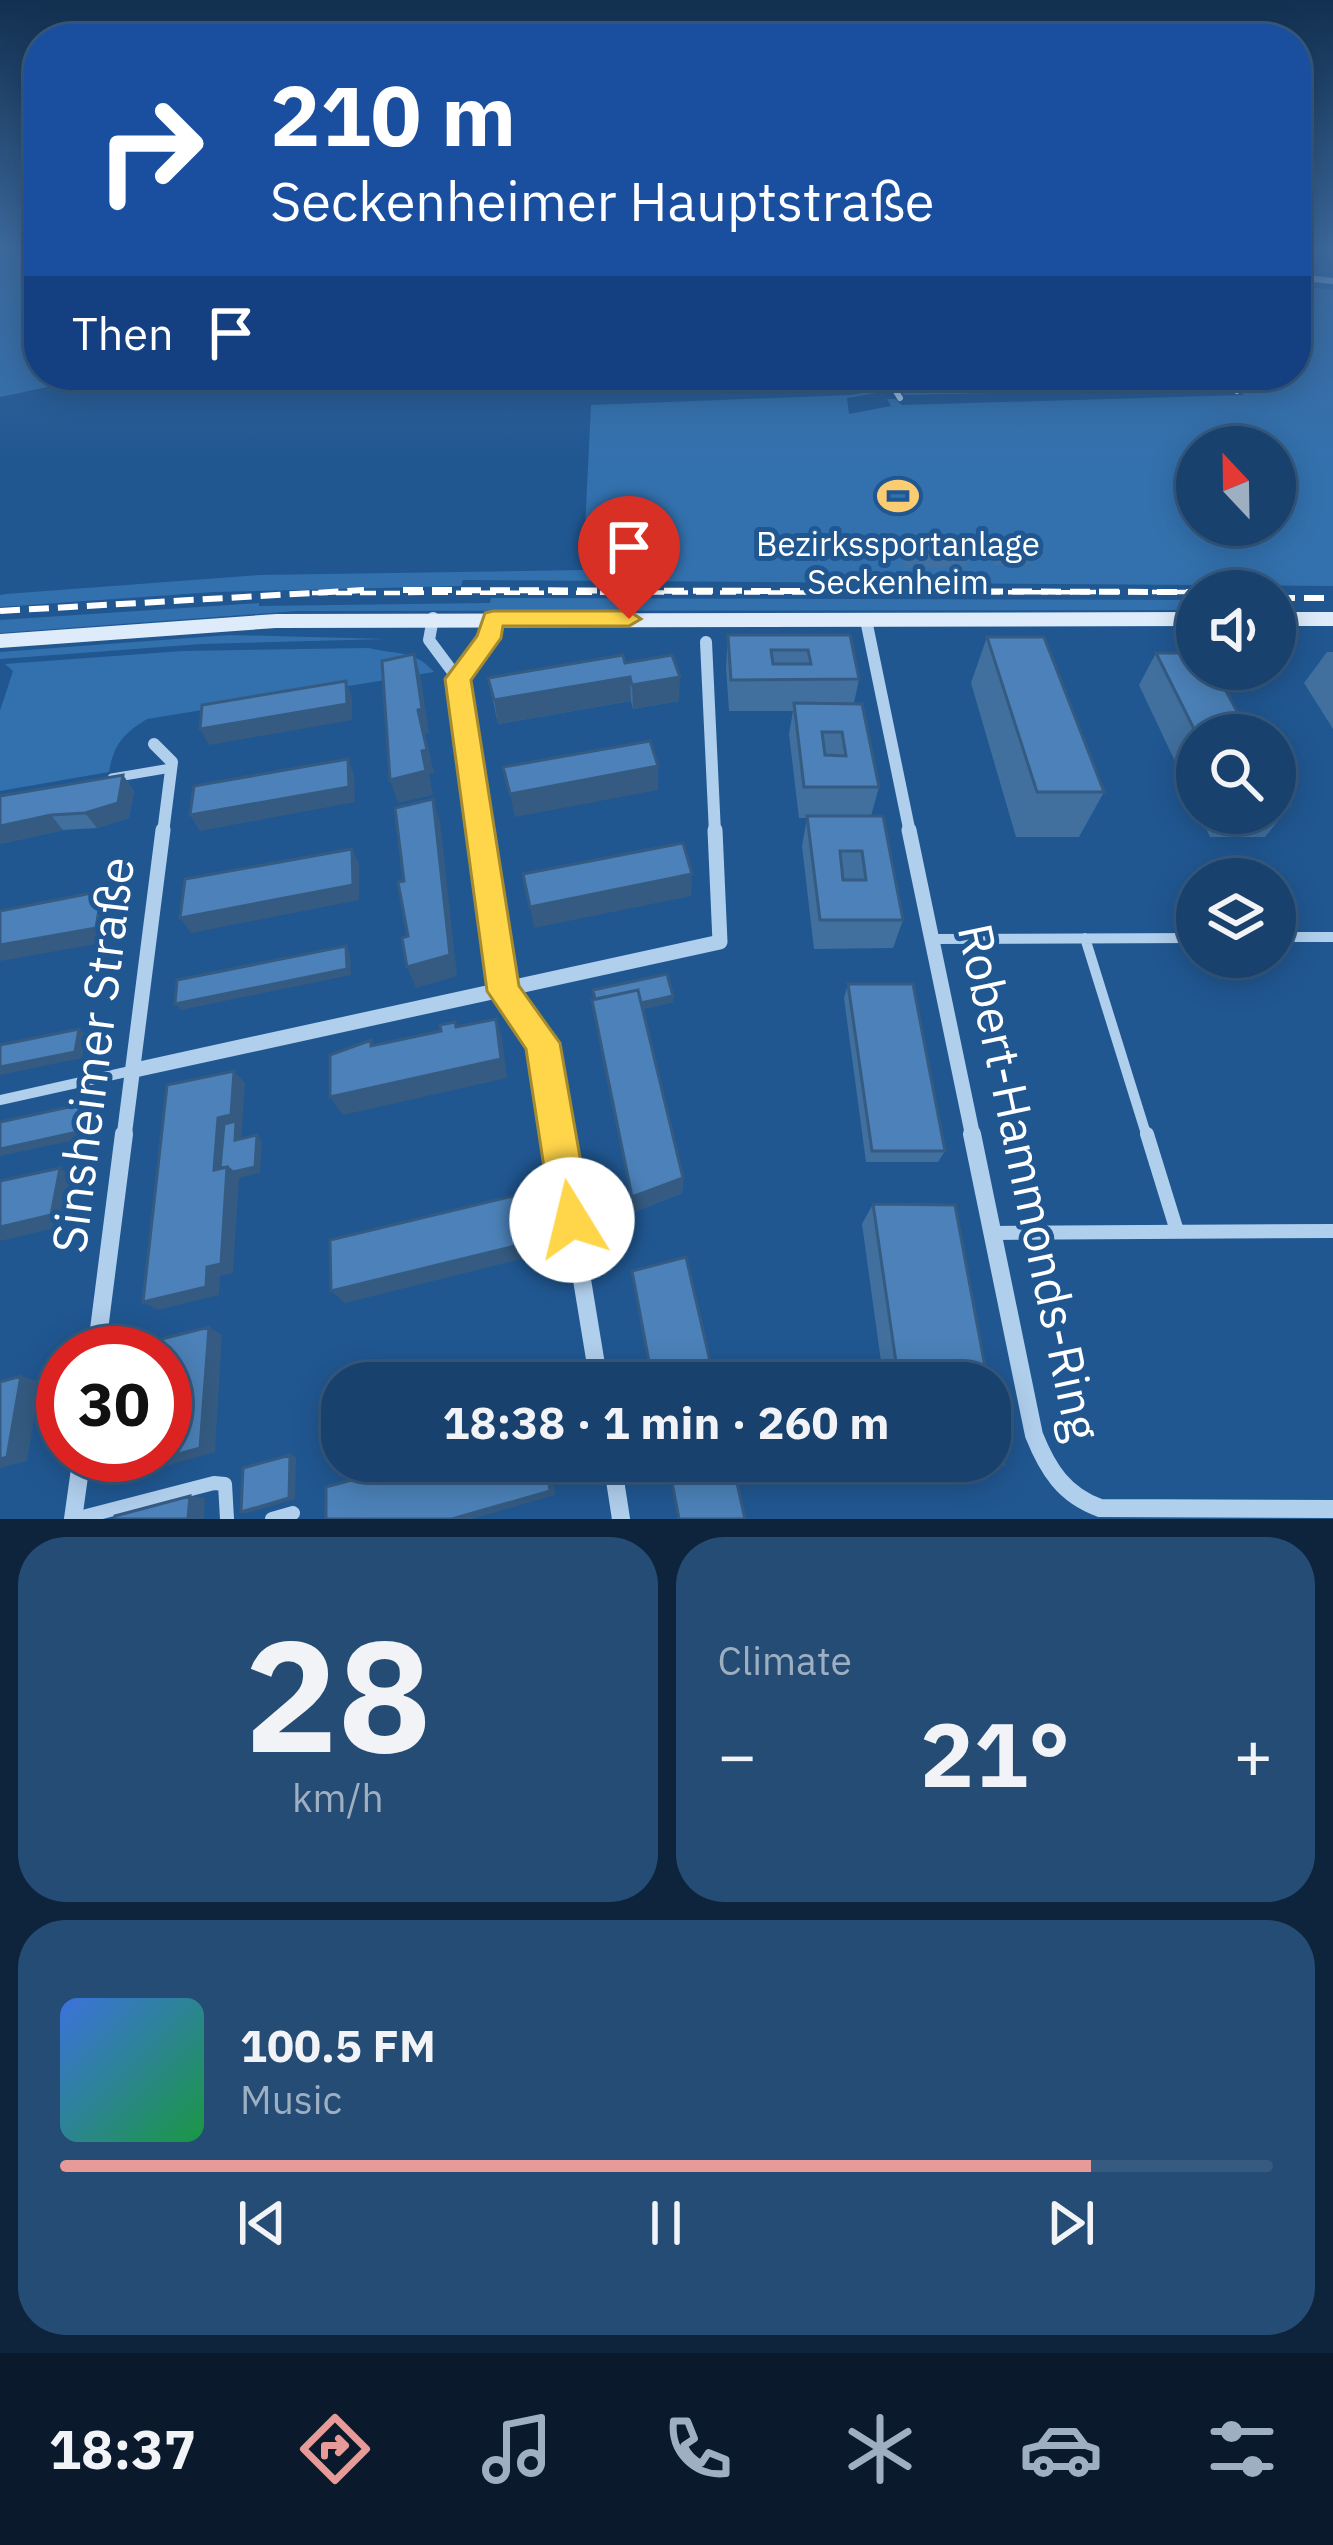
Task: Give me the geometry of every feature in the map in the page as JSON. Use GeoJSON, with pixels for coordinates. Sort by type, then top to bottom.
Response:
{"type":"FeatureCollection","features":[{"type":"Feature","properties":{"kind":"main road"},"geometry":{"type":"LineString","coordinates":[[1296,619],[1333,619]]}},
{"type":"Feature","properties":{"kind":"main road"},"geometry":{"type":"LineString","coordinates":[[0,641],[276,621],[1176,620]]}},
{"type":"Feature","properties":{"kind":"street"},"geometry":{"type":"LineString","coordinates":[[458,679],[489,638],[493,618]]}},
{"type":"Feature","properties":{"kind":"street"},"geometry":{"type":"LineString","coordinates":[[433,619],[429,640],[458,679],[503,991],[542,1043],[595,1362]]}},
{"type":"Feature","properties":{"kind":"street","name":"Robert-Hammonds-Ring"},"geometry":{"type":"LineString","coordinates":[[866,620],[1034,1435],[1058,1485],[1084,1504],[1100,1508],[1333,1509]]}},
{"type":"Feature","properties":{"kind":"street"},"geometry":{"type":"LineString","coordinates":[[135,1070],[720,942],[706,642]]}},
{"type":"Feature","properties":{"kind":"street"},"geometry":{"type":"LineString","coordinates":[[154,744],[172,761],[171,768]]}},
{"type":"Feature","properties":{"kind":"street","name":"Sinsheimer Straße"},"geometry":{"type":"LineString","coordinates":[[100,1326],[171,768]]}},
{"type":"Feature","properties":{"kind":"street"},"geometry":{"type":"LineString","coordinates":[[74,1519],[79,1482]]}},
{"type":"Feature","properties":{"kind":"street"},"geometry":{"type":"LineString","coordinates":[[615,1482],[621,1519]]}},
{"type":"Feature","properties":{"kind":"lane"},"geometry":{"type":"LineString","coordinates":[[895,390],[900,398]]}},
{"type":"Feature","properties":{"kind":"lane"},"geometry":{"type":"LineString","coordinates":[[107,779],[171,768]]}},
{"type":"Feature","properties":{"kind":"lane"},"geometry":{"type":"LineString","coordinates":[[1296,937],[1333,937]]}},
{"type":"Feature","properties":{"kind":"lane"},"geometry":{"type":"LineString","coordinates":[[932,938],[1176,938]]}},
{"type":"Feature","properties":{"kind":"lane"},"geometry":{"type":"LineString","coordinates":[[1084,938],[1177,1231]]}},
{"type":"Feature","properties":{"kind":"lane"},"geometry":{"type":"LineString","coordinates":[[0,1100],[135,1070]]}},
{"type":"Feature","properties":{"kind":"lane"},"geometry":{"type":"LineString","coordinates":[[993,1233],[1333,1231]]}},
{"type":"Feature","properties":{"kind":"lane"},"geometry":{"type":"LineString","coordinates":[[74,1519],[214,1483],[225,1484],[227,1519]]}},
{"type":"Feature","properties":{"kind":"lane"},"geometry":{"type":"LineString","coordinates":[[272,1519],[293,1513]]}},
{"type":"Feature","properties":{"kind":"shaded area"},"geometry":{"type":"Polygon","coordinates":[[[0,322],[24,322],[24,390],[33,390],[0,397],[0,322]]]}},
{"type":"Feature","properties":{"kind":"shaded area","name":"Bezirkssportanlage Seckenheim"},"geometry":{"type":"Polygon","coordinates":[[[1311,322],[1333,322],[1333,586],[1296,586],[1296,570],[1176,570],[1176,585],[463,580],[461,586],[214,592],[0,607],[0,595],[6,594],[259,575],[583,570],[591,405],[888,390],[847,398],[849,414],[891,406],[887,399],[902,405],[1311,390],[1311,322]]]}},
{"type":"Feature","properties":{"kind":"shaded area"},"geometry":{"type":"Polygon","coordinates":[[[901,390],[1129,390],[904,395],[901,390]]]}},
{"type":"Feature","properties":{"kind":"shaded area"},"geometry":{"type":"Polygon","coordinates":[[[491,598],[1176,600],[1176,610],[297,611],[0,633],[0,620],[259,603],[490,603],[491,598]]]}},
{"type":"Feature","properties":{"kind":"shaded area"},"geometry":{"type":"Polygon","coordinates":[[[230,635],[387,639],[201,644],[0,659],[0,652],[230,635]]]}},
{"type":"Feature","properties":{"kind":"shaded area"},"geometry":{"type":"Polygon","coordinates":[[[369,648],[412,656],[434,672],[147,719],[121,741],[109,772],[0,791],[0,711],[13,671],[5,664],[183,651],[369,648]]]}},
{"type":"Feature","properties":{"kind":"building"},"geometry":{"type":"Polygon","coordinates":[[[905,537],[964,537],[970,551],[909,553],[905,537]]]}},
{"type":"Feature","properties":{"kind":"building"},"geometry":{"type":"Polygon","coordinates":[[[1031,539],[1036,550],[999,550],[996,540],[1031,539]]]}},
{"type":"Feature","properties":{"kind":"building"},"geometry":{"type":"Polygon","coordinates":[[[728,635],[850,635],[859,679],[731,680],[728,635]],[[771,650],[773,664],[811,664],[808,650],[771,650]]]}},
{"type":"Feature","properties":{"kind":"building"},"geometry":{"type":"Polygon","coordinates":[[[987,637],[1044,637],[1104,792],[1037,792],[987,637]]]}},
{"type":"Feature","properties":{"kind":"building"},"geometry":{"type":"Polygon","coordinates":[[[1156,653],[1176,653],[1176,690],[1225,690],[1239,714],[1186,714],[1156,653]]]}},
{"type":"Feature","properties":{"kind":"building"},"geometry":{"type":"Polygon","coordinates":[[[414,654],[426,771],[390,780],[382,661],[414,654]]]}},
{"type":"Feature","properties":{"kind":"building"},"geometry":{"type":"Polygon","coordinates":[[[623,655],[625,663],[672,655],[680,677],[632,685],[630,677],[494,700],[488,678],[623,655]]]}},
{"type":"Feature","properties":{"kind":"building"},"geometry":{"type":"Polygon","coordinates":[[[346,681],[347,704],[200,729],[202,705],[346,681]]]}},
{"type":"Feature","properties":{"kind":"building"},"geometry":{"type":"Polygon","coordinates":[[[794,703],[862,704],[879,787],[804,787],[794,703]],[[822,732],[825,755],[846,756],[842,732],[822,732]]]}},
{"type":"Feature","properties":{"kind":"building"},"geometry":{"type":"Polygon","coordinates":[[[650,741],[658,766],[510,794],[503,767],[650,741]]]}},
{"type":"Feature","properties":{"kind":"building"},"geometry":{"type":"Polygon","coordinates":[[[348,759],[349,787],[190,815],[194,786],[348,759]]]}},
{"type":"Feature","properties":{"kind":"building"},"geometry":{"type":"Polygon","coordinates":[[[123,775],[118,803],[0,826],[0,796],[123,775]]]}},
{"type":"Feature","properties":{"kind":"building"},"geometry":{"type":"Polygon","coordinates":[[[433,799],[450,955],[407,967],[395,808],[433,799]]]}},
{"type":"Feature","properties":{"kind":"building"},"geometry":{"type":"Polygon","coordinates":[[[807,816],[883,816],[903,920],[820,920],[807,816]],[[840,851],[843,880],[866,880],[862,851],[840,851]]]}},
{"type":"Feature","properties":{"kind":"building"},"geometry":{"type":"Polygon","coordinates":[[[683,843],[692,874],[530,907],[523,874],[683,843]]]}},
{"type":"Feature","properties":{"kind":"building"},"geometry":{"type":"Polygon","coordinates":[[[352,849],[353,885],[180,918],[185,879],[352,849]]]}},
{"type":"Feature","properties":{"kind":"building"},"geometry":{"type":"Polygon","coordinates":[[[102,891],[96,928],[0,945],[0,911],[102,891]]]}},
{"type":"Feature","properties":{"kind":"building"},"geometry":{"type":"Polygon","coordinates":[[[346,946],[347,969],[175,1004],[177,980],[346,946]]]}},
{"type":"Feature","properties":{"kind":"building"},"geometry":{"type":"Polygon","coordinates":[[[667,974],[673,996],[641,1003],[638,990],[595,999],[593,990],[667,974]]]}},
{"type":"Feature","properties":{"kind":"building"},"geometry":{"type":"Polygon","coordinates":[[[848,984],[913,984],[945,1151],[872,1151],[848,984]]]}},
{"type":"Feature","properties":{"kind":"building"},"geometry":{"type":"Polygon","coordinates":[[[638,990],[683,1178],[632,1197],[592,1000],[638,990]]]}},
{"type":"Feature","properties":{"kind":"building"},"geometry":{"type":"Polygon","coordinates":[[[496,1019],[501,1059],[330,1097],[330,1055],[371,1040],[371,1046],[441,1031],[440,1025],[455,1022],[456,1027],[496,1019]]]}},
{"type":"Feature","properties":{"kind":"building"},"geometry":{"type":"Polygon","coordinates":[[[79,1029],[75,1052],[0,1067],[0,1045],[79,1029]]]}},
{"type":"Feature","properties":{"kind":"building"},"geometry":{"type":"Polygon","coordinates":[[[234,1071],[231,1115],[218,1118],[214,1170],[227,1167],[221,1264],[207,1267],[206,1287],[143,1302],[167,1085],[234,1071]]]}},
{"type":"Feature","properties":{"kind":"building"},"geometry":{"type":"Polygon","coordinates":[[[87,1103],[82,1131],[0,1149],[0,1122],[87,1103]]]}},
{"type":"Feature","properties":{"kind":"building"},"geometry":{"type":"Polygon","coordinates":[[[236,1121],[235,1140],[257,1135],[255,1167],[233,1172],[220,1168],[224,1124],[236,1121]]]}},
{"type":"Feature","properties":{"kind":"building"},"geometry":{"type":"Polygon","coordinates":[[[60,1168],[51,1215],[0,1227],[0,1181],[60,1168]]]}},
{"type":"Feature","properties":{"kind":"building"},"geometry":{"type":"Polygon","coordinates":[[[517,1195],[523,1244],[331,1291],[330,1240],[517,1195]]]}},
{"type":"Feature","properties":{"kind":"building"},"geometry":{"type":"Polygon","coordinates":[[[873,1204],[955,1205],[984,1362],[896,1362],[873,1204]]]}},
{"type":"Feature","properties":{"kind":"building"},"geometry":{"type":"Polygon","coordinates":[[[686,1257],[710,1362],[649,1362],[632,1271],[686,1257]]]}},
{"type":"Feature","properties":{"kind":"building"},"geometry":{"type":"Polygon","coordinates":[[[209,1327],[200,1448],[192,1450],[192,1331],[209,1327]]]}},
{"type":"Feature","properties":{"kind":"building"},"geometry":{"type":"Polygon","coordinates":[[[21,1376],[7,1457],[0,1459],[0,1382],[21,1376]]]}},
{"type":"Feature","properties":{"kind":"building"},"geometry":{"type":"Polygon","coordinates":[[[290,1455],[289,1498],[241,1512],[243,1468],[290,1455]]]}},
{"type":"Feature","properties":{"kind":"building"},"geometry":{"type":"Polygon","coordinates":[[[344,1482],[549,1482],[550,1491],[452,1519],[326,1519],[326,1487],[344,1482]]]}},
{"type":"Feature","properties":{"kind":"building"},"geometry":{"type":"Polygon","coordinates":[[[672,1482],[737,1482],[745,1519],[679,1519],[672,1482]]]}},
{"type":"Feature","properties":{"kind":"building"},"geometry":{"type":"Polygon","coordinates":[[[190,1496],[188,1519],[115,1519],[115,1516],[190,1496]]]}},
{"type":"Feature","properties":{"kind":"railway"},"geometry":{"type":"LineString","coordinates":[[312,593],[364,590]]}},
{"type":"Feature","properties":{"kind":"railway"},"geometry":{"type":"LineString","coordinates":[[312,593],[1197,592],[403,590]]}},
{"type":"Feature","properties":{"kind":"railway"},"geometry":{"type":"LineString","coordinates":[[0,611],[312,593]]}},
{"type":"Feature","properties":{"kind":"railway"},"geometry":{"type":"LineString","coordinates":[[1296,598],[1333,598]]}},
{"type":"Feature","properties":{"kind":"place","name":"Bezirkssportanlage Seckenheim"},"geometry":{"type":"Point","coordinates":[898,496]}},
{"type":"Feature","properties":{"kind":"route"},"geometry":{"type":"LineString","coordinates":[[572,1220],[542,1043],[503,991],[458,679],[489,638],[493,618],[629,619]]}}]}
